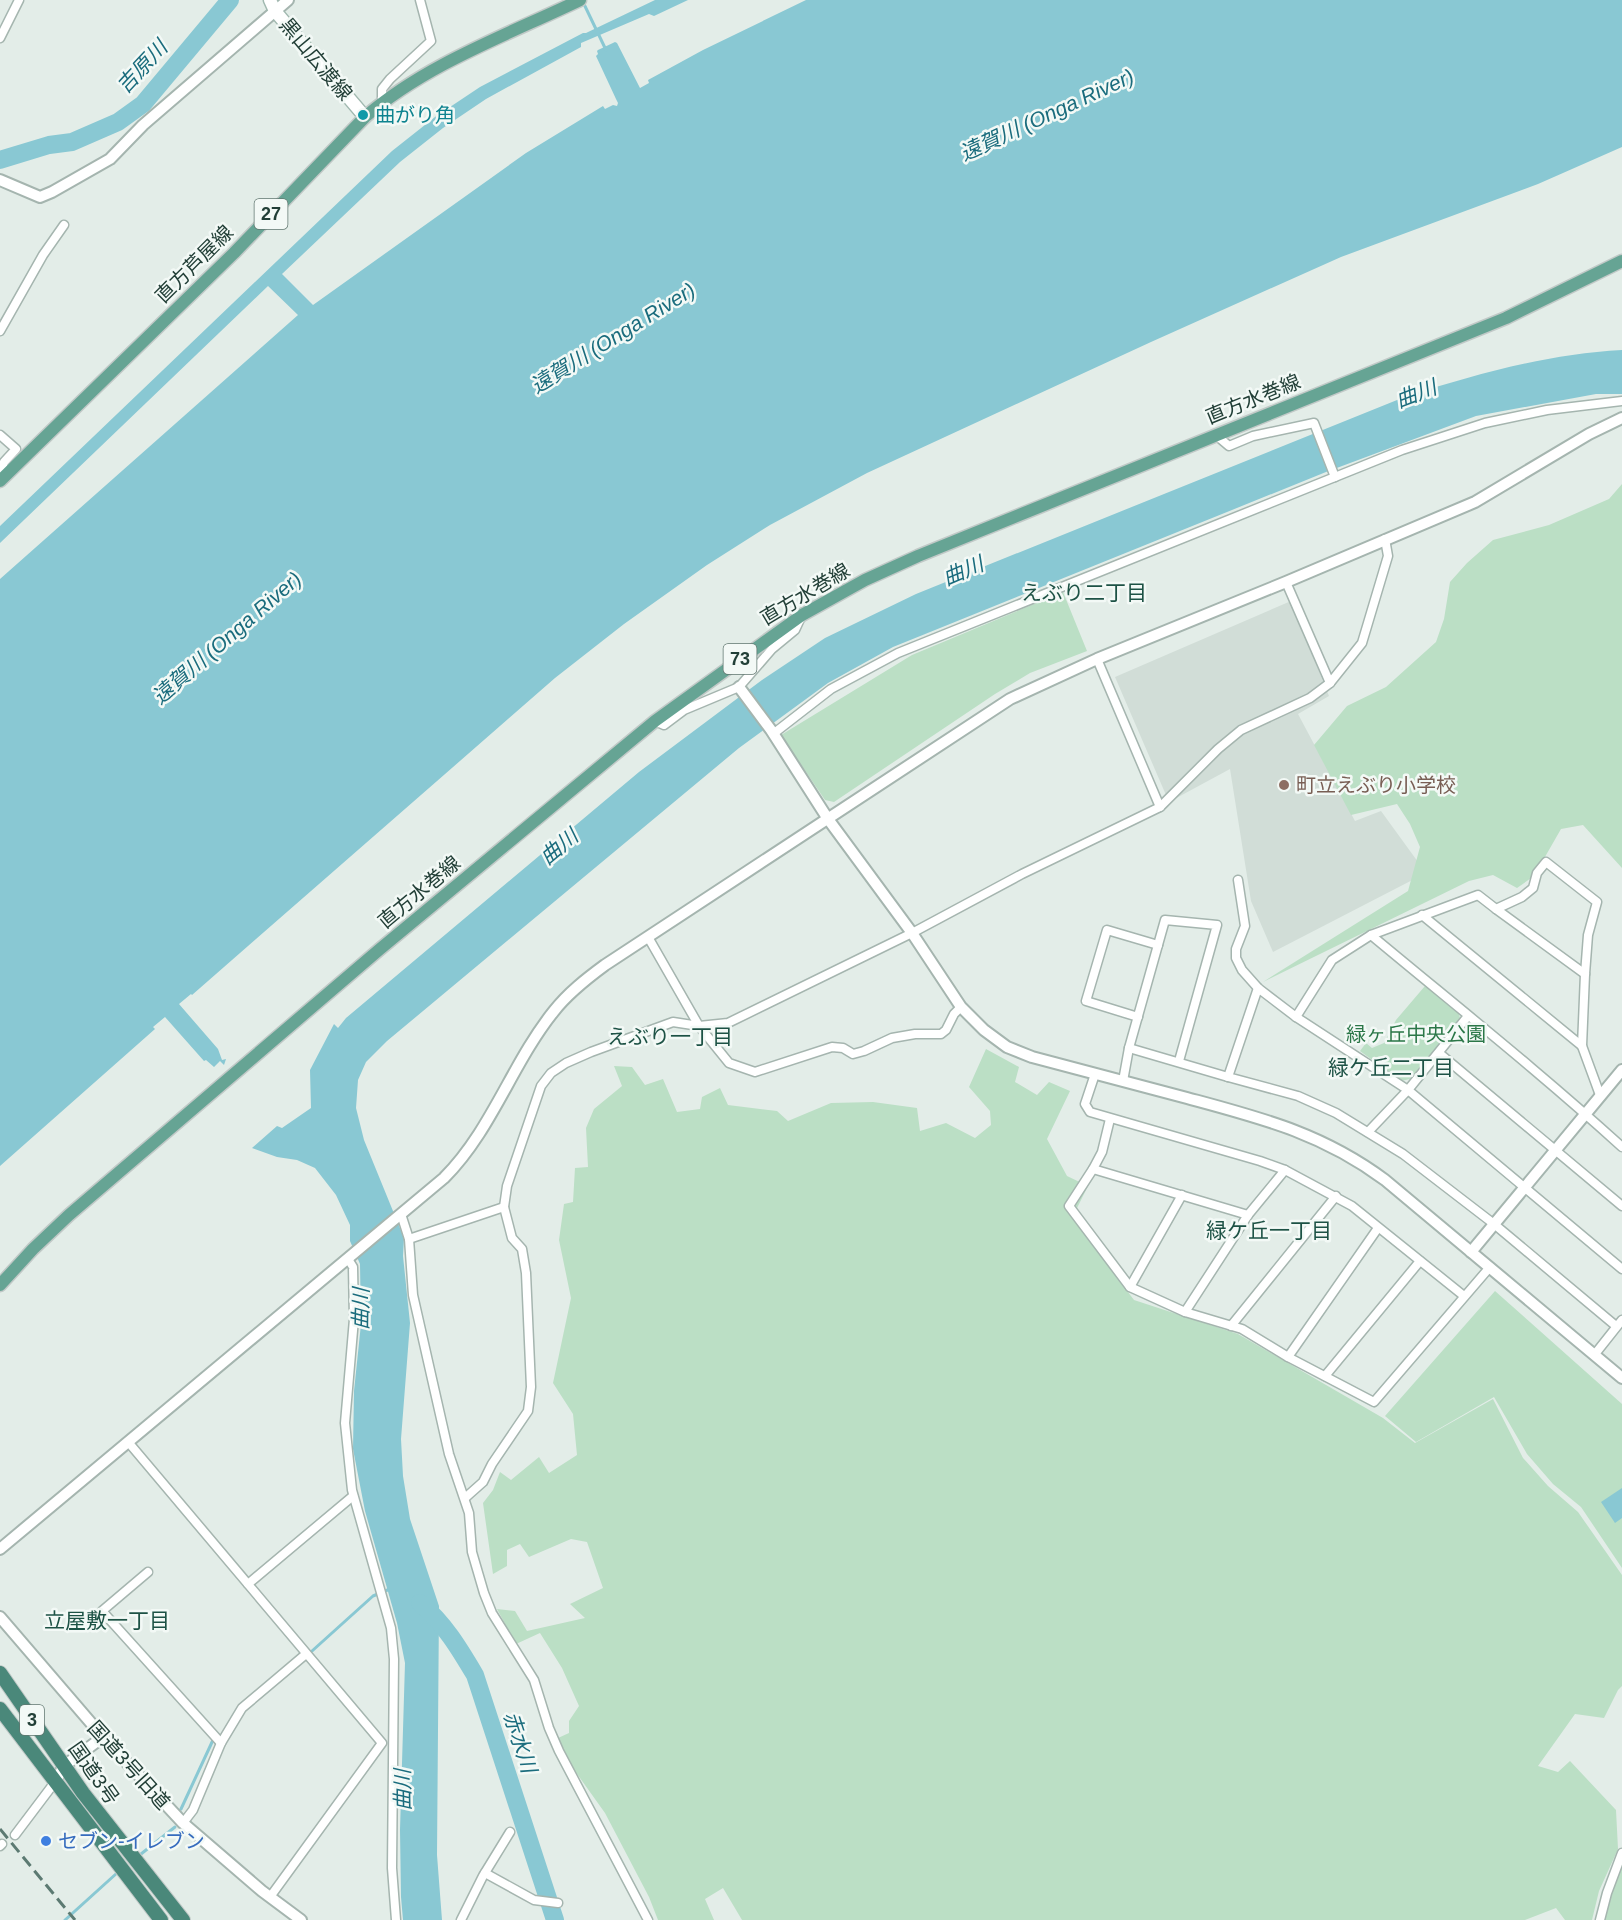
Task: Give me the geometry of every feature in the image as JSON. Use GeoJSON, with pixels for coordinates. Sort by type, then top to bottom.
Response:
{"type":"FeatureCollection","features":[{"type":"Feature","properties":{"kind":"highway","name":"国道3号"},"geometry":{"type":"LineString","coordinates":[[0,1673],[83,1793],[183,1920]]}},
{"type":"Feature","properties":{"kind":"highway","name":"国道3号"},"geometry":{"type":"LineString","coordinates":[[2,1713],[161,1920]]}},
{"type":"Feature","properties":{"kind":"main road","name":"直方芦屋線"},"geometry":{"type":"LineString","coordinates":[[0,480],[234,253],[382,102],[459,56],[580,0]]}},
{"type":"Feature","properties":{"kind":"main road","name":"黒山広渡線"},"geometry":{"type":"LineString","coordinates":[[273,5],[365,117]]}},
{"type":"Feature","properties":{"kind":"main road","name":"直方水巻線"},"geometry":{"type":"LineString","coordinates":[[0,1285],[69,1215],[380,949],[655,721],[802,615],[866,580],[918,556],[1506,318],[1622,261]]}},
{"type":"Feature","properties":{"kind":"street"},"geometry":{"type":"LineString","coordinates":[[0,38],[20,0]]}},
{"type":"Feature","properties":{"kind":"street"},"geometry":{"type":"LineString","coordinates":[[0,180],[40,197],[110,159],[143,125],[273,5],[288,0]]}},
{"type":"Feature","properties":{"kind":"street"},"geometry":{"type":"LineString","coordinates":[[382,102],[382,89],[390,79],[431,41],[420,0]]}},
{"type":"Feature","properties":{"kind":"street"},"geometry":{"type":"LineString","coordinates":[[0,331],[43,255],[64,225]]}},
{"type":"Feature","properties":{"kind":"street"},"geometry":{"type":"LineString","coordinates":[[772,732],[831,689],[898,653],[1402,450],[1485,423],[1546,410],[1622,401]]}},
{"type":"Feature","properties":{"kind":"street"},"geometry":{"type":"LineString","coordinates":[[0,1549],[458,1165],[492,1112],[534,1038],[553,1011],[574,989],[605,965],[1010,699],[1097,659],[1475,502],[1589,434],[1622,418]]}},
{"type":"Feature","properties":{"kind":"street"},"geometry":{"type":"LineString","coordinates":[[1216,435],[1229,446],[1253,436],[1314,423],[1335,477]]}},
{"type":"Feature","properties":{"kind":"street"},"geometry":{"type":"LineString","coordinates":[[0,435],[16,449],[4,462],[0,474]]}},
{"type":"Feature","properties":{"kind":"street"},"geometry":{"type":"LineString","coordinates":[[465,1498],[483,1482],[492,1464],[528,1411],[531,1387],[526,1273],[522,1249],[512,1238],[504,1207],[507,1185],[526,1126],[541,1086],[552,1073],[566,1063],[591,1052],[673,1022],[699,1026],[728,1023],[1160,807],[1241,730],[1310,698],[1330,683],[1362,643],[1388,556],[1385,539]]}},
{"type":"Feature","properties":{"kind":"street"},"geometry":{"type":"LineString","coordinates":[[1286,582],[1330,683]]}},
{"type":"Feature","properties":{"kind":"street"},"geometry":{"type":"LineString","coordinates":[[655,721],[664,725],[684,710],[739,687],[771,649],[795,630],[802,615]]}},
{"type":"Feature","properties":{"kind":"street"},"geometry":{"type":"LineString","coordinates":[[1097,659],[1160,807]]}},
{"type":"Feature","properties":{"kind":"street"},"geometry":{"type":"LineString","coordinates":[[739,687],[772,732],[828,819],[912,933],[961,1007],[984,1030],[1007,1047],[1032,1057],[1275,1122],[1331,1145],[1359,1160],[1622,1378]]}},
{"type":"Feature","properties":{"kind":"street"},"geometry":{"type":"LineString","coordinates":[[1496,909],[1522,897],[1533,888],[1538,873],[1546,862],[1597,902],[1588,935],[1582,1046],[1599,1095]]}},
{"type":"Feature","properties":{"kind":"street"},"geometry":{"type":"LineString","coordinates":[[1238,880],[1245,926],[1236,949],[1236,958],[1242,970],[1258,988],[1296,1017],[1408,1090],[1622,1269]]}},
{"type":"Feature","properties":{"kind":"street"},"geometry":{"type":"LineString","coordinates":[[1296,1017],[1332,960],[1371,935],[1478,895],[1585,974]]}},
{"type":"Feature","properties":{"kind":"street"},"geometry":{"type":"LineString","coordinates":[[1422,915],[1582,1046]]}},
{"type":"Feature","properties":{"kind":"street"},"geometry":{"type":"LineString","coordinates":[[1123,1081],[1129,1048],[1165,920],[1217,926],[1179,1061]]}},
{"type":"Feature","properties":{"kind":"street"},"geometry":{"type":"LineString","coordinates":[[1138,1017],[1086,1001],[1107,930],[1158,945]]}},
{"type":"Feature","properties":{"kind":"street"},"geometry":{"type":"LineString","coordinates":[[1371,935],[1586,1114],[1622,1147]]}},
{"type":"Feature","properties":{"kind":"street"},"geometry":{"type":"LineString","coordinates":[[648,937],[699,1026],[729,1063],[755,1072],[831,1047],[843,1048],[853,1054],[892,1038],[915,1034],[941,1034],[961,1007]]}},
{"type":"Feature","properties":{"kind":"street"},"geometry":{"type":"LineString","coordinates":[[1228,1077],[1258,988]]}},
{"type":"Feature","properties":{"kind":"street"},"geometry":{"type":"LineString","coordinates":[[1368,1132],[1408,1090],[1468,1016]]}},
{"type":"Feature","properties":{"kind":"street"},"geometry":{"type":"LineString","coordinates":[[1129,1048],[1298,1096],[1336,1113],[1403,1154],[1619,1323],[1595,1354]]}},
{"type":"Feature","properties":{"kind":"street"},"geometry":{"type":"LineString","coordinates":[[1439,1053],[1622,1206]]}},
{"type":"Feature","properties":{"kind":"street"},"geometry":{"type":"LineString","coordinates":[[1471,1252],[1622,1070]]}},
{"type":"Feature","properties":{"kind":"street"},"geometry":{"type":"LineString","coordinates":[[1095,1074],[1085,1104],[1090,1112],[1285,1170],[1352,1206],[1464,1296]]}},
{"type":"Feature","properties":{"kind":"street"},"geometry":{"type":"LineString","coordinates":[[1110,1119],[1102,1152],[1069,1206],[1130,1287],[1185,1312],[1242,1329],[1374,1402],[1490,1268]]}},
{"type":"Feature","properties":{"kind":"street"},"geometry":{"type":"LineString","coordinates":[[1093,1169],[1248,1215]]}},
{"type":"Feature","properties":{"kind":"street"},"geometry":{"type":"LineString","coordinates":[[1185,1312],[1248,1215],[1285,1170]]}},
{"type":"Feature","properties":{"kind":"street"},"geometry":{"type":"LineString","coordinates":[[1130,1287],[1182,1195]]}},
{"type":"Feature","properties":{"kind":"street"},"geometry":{"type":"LineString","coordinates":[[1231,1326],[1336,1196]]}},
{"type":"Feature","properties":{"kind":"street"},"geometry":{"type":"LineString","coordinates":[[409,1239],[504,1207]]}},
{"type":"Feature","properties":{"kind":"street"},"geometry":{"type":"LineString","coordinates":[[399,1215],[409,1239],[413,1295],[449,1454],[465,1498],[469,1513],[472,1552],[492,1612],[534,1680],[559,1751],[648,1920]]}},
{"type":"Feature","properties":{"kind":"street"},"geometry":{"type":"LineString","coordinates":[[1288,1356],[1378,1228]]}},
{"type":"Feature","properties":{"kind":"street"},"geometry":{"type":"LineString","coordinates":[[350,1257],[353,1267],[354,1319],[345,1423],[353,1496],[391,1628],[394,1659],[392,1868],[396,1920]]}},
{"type":"Feature","properties":{"kind":"street"},"geometry":{"type":"LineString","coordinates":[[1324,1376],[1419,1261]]}},
{"type":"Feature","properties":{"kind":"street"},"geometry":{"type":"LineString","coordinates":[[129,1443],[382,1743],[270,1897]]}},
{"type":"Feature","properties":{"kind":"street"},"geometry":{"type":"LineString","coordinates":[[248,1584],[353,1496]]}},
{"type":"Feature","properties":{"kind":"street"},"geometry":{"type":"LineString","coordinates":[[148,1572],[102,1611],[221,1743]]}},
{"type":"Feature","properties":{"kind":"street","name":"国道3号旧道"},"geometry":{"type":"LineString","coordinates":[[0,1617],[103,1737],[183,1823],[270,1897],[301,1920]]}},
{"type":"Feature","properties":{"kind":"street"},"geometry":{"type":"LineString","coordinates":[[183,1823],[193,1810],[221,1743],[242,1708],[306,1654]]}},
{"type":"Feature","properties":{"kind":"street"},"geometry":{"type":"LineString","coordinates":[[15,1835],[55,1782],[64,1766],[103,1737]]}},
{"type":"Feature","properties":{"kind":"street"},"geometry":{"type":"LineString","coordinates":[[461,1920],[485,1873],[510,1832]]}},
{"type":"Feature","properties":{"kind":"street"},"geometry":{"type":"LineString","coordinates":[[1600,1920],[1606,1893],[1622,1853]]}},
{"type":"Feature","properties":{"kind":"street"},"geometry":{"type":"LineString","coordinates":[[485,1873],[534,1900],[558,1903]]}},
{"type":"Feature","properties":{"kind":"shaded area","name":"町立えぶり小学校"},"geometry":{"type":"Polygon","coordinates":[[[1291,601],[1329,696],[1298,714],[1355,821],[1381,811],[1426,873],[1273,952],[1251,901],[1230,769],[1169,802],[1115,677],[1291,601]]]}},
{"type":"Feature","properties":{"kind":"green space"},"geometry":{"type":"Polygon","coordinates":[[[1622,484],[1622,868],[1583,825],[1561,829],[1534,876],[1517,888],[1493,875],[1469,881],[1263,982],[1408,891],[1420,847],[1410,824],[1397,804],[1351,815],[1314,745],[1347,706],[1386,687],[1436,642],[1444,619],[1450,582],[1493,540],[1549,525],[1609,499],[1622,484]]]}},
{"type":"Feature","properties":{"kind":"green space"},"geometry":{"type":"Polygon","coordinates":[[[1063,592],[1087,651],[1030,673],[834,802],[825,800],[781,735],[912,655],[1063,592]]]}},
{"type":"Feature","properties":{"kind":"green space","name":"緑ヶ丘中央公園"},"geometry":{"type":"Polygon","coordinates":[[[1425,986],[1459,1013],[1460,1019],[1410,1079],[1401,1081],[1360,1051],[1366,1043],[1372,1048],[1384,1043],[1396,1020],[1425,986]]]}},
{"type":"Feature","properties":{"kind":"green space"},"geometry":{"type":"Polygon","coordinates":[[[986,1049],[1019,1067],[1015,1082],[1037,1095],[1049,1082],[1070,1091],[1047,1139],[1067,1176],[1088,1186],[1072,1218],[1134,1300],[1238,1334],[1383,1418],[1415,1443],[1493,1399],[1523,1458],[1548,1486],[1578,1512],[1622,1575],[1622,1686],[1604,1718],[1575,1714],[1538,1766],[1558,1772],[1570,1761],[1616,1810],[1618,1849],[1599,1891],[1592,1920],[1565,1920],[1556,1908],[1525,1920],[742,1920],[723,1888],[705,1899],[714,1920],[658,1920],[649,1897],[605,1813],[575,1771],[558,1738],[569,1733],[569,1721],[579,1706],[562,1668],[540,1633],[516,1644],[497,1609],[515,1611],[527,1631],[585,1618],[570,1604],[603,1588],[587,1542],[571,1539],[529,1557],[520,1544],[507,1550],[507,1566],[493,1574],[483,1503],[493,1490],[500,1472],[511,1480],[539,1457],[549,1473],[577,1455],[573,1414],[553,1383],[571,1298],[559,1240],[564,1204],[573,1202],[575,1168],[588,1167],[586,1128],[594,1109],[622,1086],[614,1066],[632,1067],[645,1085],[663,1079],[677,1112],[700,1109],[702,1097],[720,1088],[728,1105],[777,1111],[788,1121],[831,1103],[873,1102],[917,1108],[920,1131],[946,1123],[975,1138],[991,1125],[990,1111],[969,1087],[986,1049]]]}},
{"type":"Feature","properties":{"kind":"green space"},"geometry":{"type":"Polygon","coordinates":[[[1495,1291],[1622,1404],[1622,1568],[1581,1507],[1553,1484],[1527,1454],[1494,1397],[1416,1442],[1385,1416],[1495,1291]]]}},
{"type":"Feature","properties":{"kind":"green space"},"geometry":{"type":"Polygon","coordinates":[[[1622,1867],[1622,1920],[1605,1920],[1612,1893],[1622,1867]]]}},
{"type":"Feature","properties":{"kind":"water","name":"遠賀川 (Onga River)"},"geometry":{"type":"Polygon","coordinates":[[[655,0],[688,0],[654,16],[649,14],[581,43],[581,47],[486,99],[443,128],[400,162],[282,274],[313,305],[526,153],[603,106],[605,109],[613,105],[617,106],[618,103],[596,56],[598,50],[617,43],[640,88],[649,83],[648,80],[703,50],[806,0],[1622,0],[1622,147],[1538,184],[1341,257],[867,473],[770,525],[707,565],[624,624],[555,678],[179,1004],[218,1049],[222,1060],[226,1059],[224,1065],[220,1061],[214,1067],[206,1060],[204,1061],[165,1017],[153,1027],[155,1029],[0,1166],[0,579],[298,315],[268,286],[0,543],[0,526],[392,151],[435,117],[480,87],[583,33],[655,0]]]}},
{"type":"Feature","properties":{"kind":"water","name":"曲川"},"geometry":{"type":"Polygon","coordinates":[[[1622,350],[1622,394],[1596,394],[1476,416],[1326,472],[893,647],[828,683],[739,748],[387,1041],[366,1062],[358,1080],[356,1108],[364,1140],[404,1238],[403,1256],[410,1323],[401,1439],[403,1476],[410,1519],[439,1606],[437,1855],[442,1920],[403,1920],[400,1830],[405,1663],[397,1623],[365,1511],[353,1449],[354,1391],[361,1324],[360,1264],[350,1241],[350,1225],[336,1195],[315,1168],[297,1160],[277,1157],[252,1148],[277,1126],[282,1128],[311,1108],[310,1070],[334,1024],[338,1028],[346,1018],[639,772],[762,680],[825,638],[916,594],[1407,396],[1486,373],[1540,361],[1622,350]]]}},
{"type":"Feature","properties":{"kind":"water"},"geometry":{"type":"Polygon","coordinates":[[[1622,1488],[1622,1518],[1615,1523],[1601,1502],[1622,1488]]]}},
{"type":"Feature","properties":{"kind":"waterway","name":"吉原川"},"geometry":{"type":"LineString","coordinates":[[0,160],[49,145],[72,142],[118,122],[143,104],[230,0]]}},
{"type":"Feature","properties":{"kind":"waterway"},"geometry":{"type":"LineString","coordinates":[[583,2],[606,50]]}},
{"type":"Feature","properties":{"kind":"waterway"},"geometry":{"type":"LineString","coordinates":[[312,1651],[373,1596],[390,1589]]}},
{"type":"Feature","properties":{"kind":"waterway","name":"赤水川"},"geometry":{"type":"LineString","coordinates":[[420,1603],[444,1627],[475,1675],[555,1920]]}},
{"type":"Feature","properties":{"kind":"waterway"},"geometry":{"type":"LineString","coordinates":[[181,1809],[213,1740]]}},
{"type":"Feature","properties":{"kind":"waterway"},"geometry":{"type":"LineString","coordinates":[[141,1854],[175,1827]]}},
{"type":"Feature","properties":{"kind":"waterway"},"geometry":{"type":"LineString","coordinates":[[65,1920],[117,1873]]}},
{"type":"Feature","properties":{"kind":"railway"},"geometry":{"type":"LineString","coordinates":[[0,1829],[75,1920]]}},
{"type":"Feature","properties":{"kind":"place","name":"曲がり角"},"geometry":{"type":"Point","coordinates":[363,115]}},
{"type":"Feature","properties":{"kind":"place","name":"町立えぶり小学校"},"geometry":{"type":"Point","coordinates":[1284,785]}},
{"type":"Feature","properties":{"kind":"place","name":"セブン-イレブン"},"geometry":{"type":"Point","coordinates":[46,1841]}},
{"type":"Feature","properties":{"kind":"district","name":"えぶり二丁目"},"geometry":{"type":"Point","coordinates":[1084,593]}},
{"type":"Feature","properties":{"kind":"district","name":"えぶり一丁目"},"geometry":{"type":"Point","coordinates":[670,1037]}},
{"type":"Feature","properties":{"kind":"district","name":"緑ケ丘二丁目"},"geometry":{"type":"Point","coordinates":[1391,1068]}},
{"type":"Feature","properties":{"kind":"district","name":"緑ケ丘一丁目"},"geometry":{"type":"Point","coordinates":[1269,1231]}},
{"type":"Feature","properties":{"kind":"district","name":"立屋敷一丁目"},"geometry":{"type":"Point","coordinates":[107,1621]}}]}
